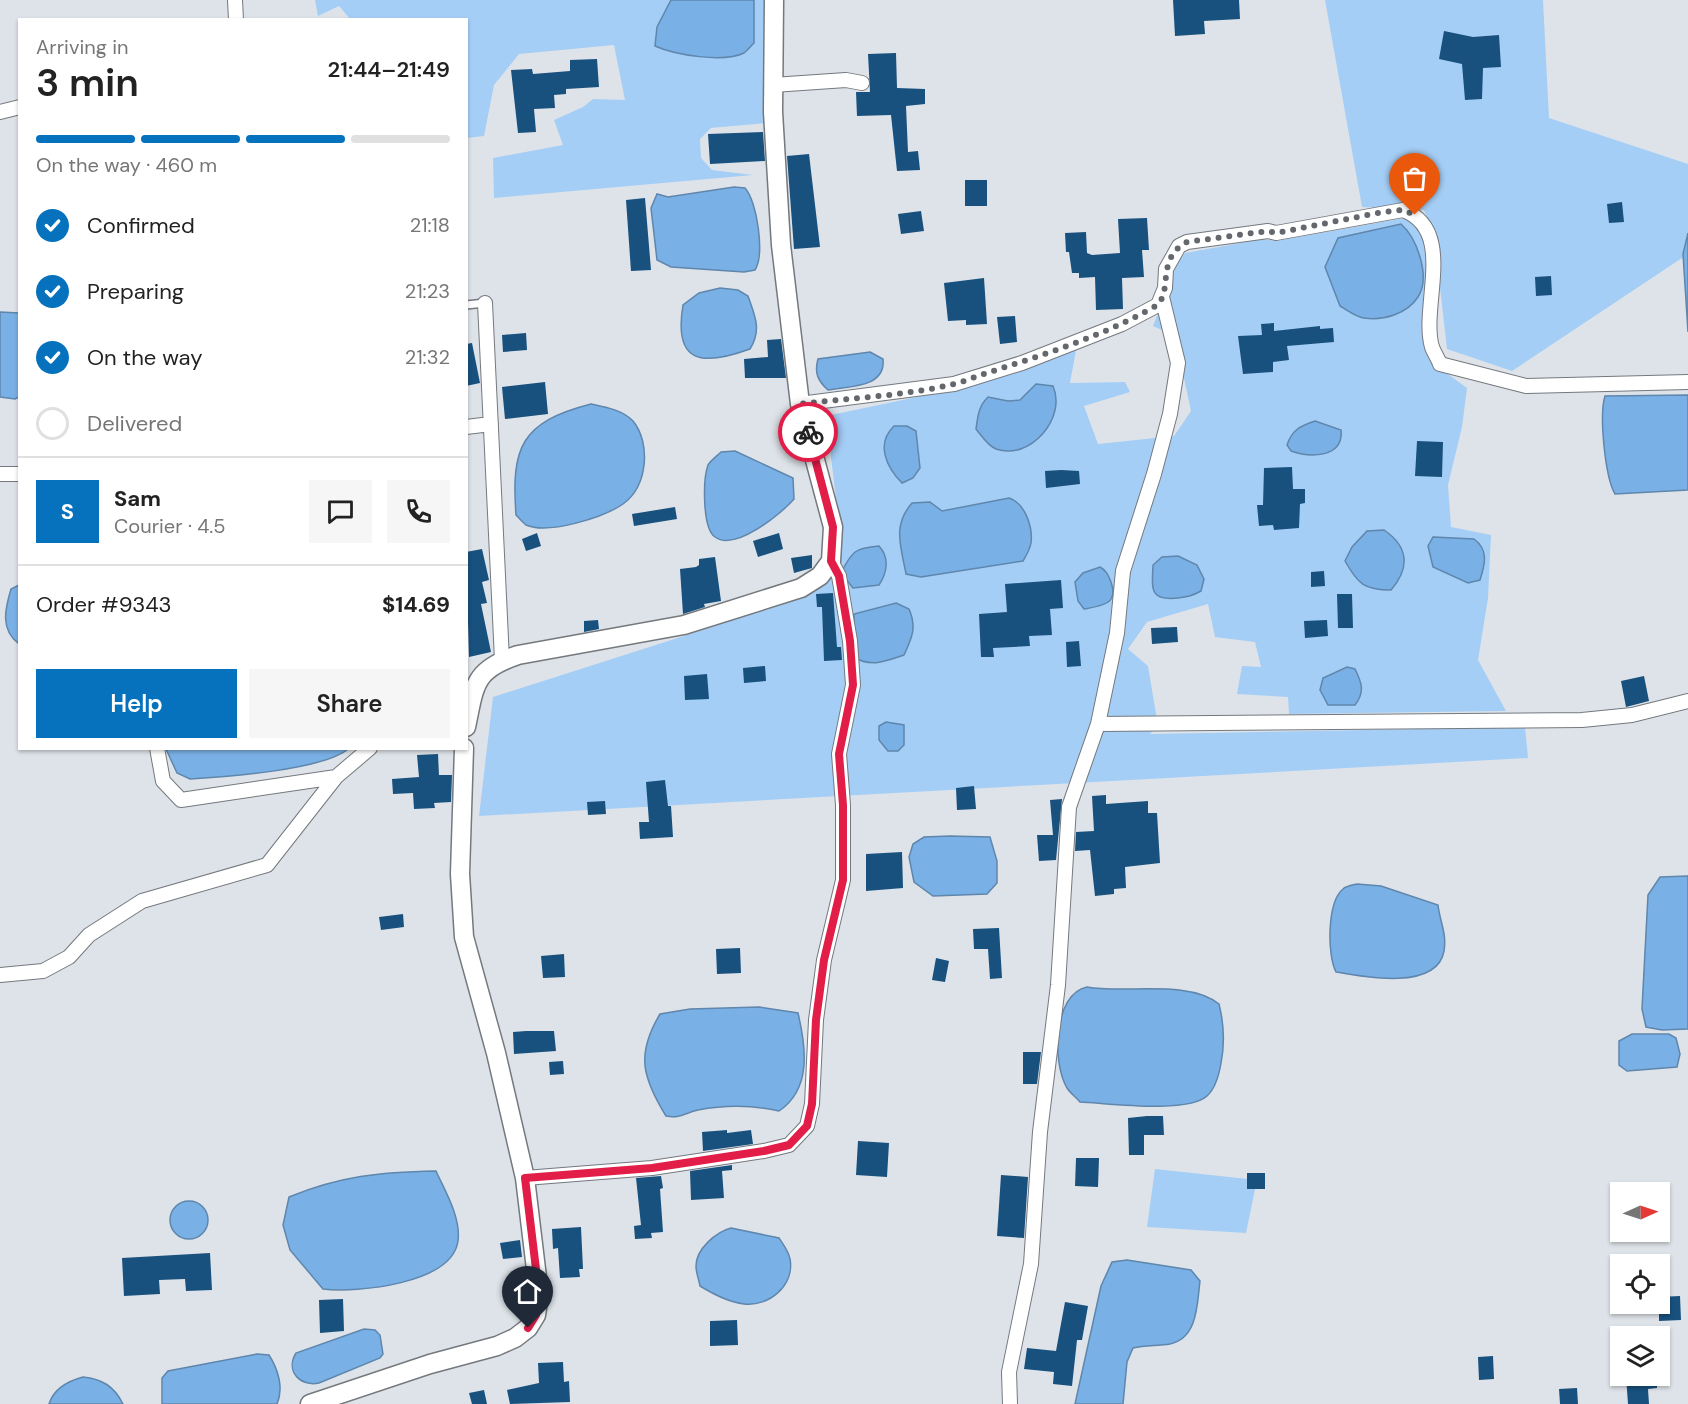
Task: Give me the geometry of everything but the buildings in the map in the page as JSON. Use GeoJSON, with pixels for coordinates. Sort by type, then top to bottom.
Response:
{"type":"FeatureCollection","features":[{"type":"Feature","properties":{"kind":"street"},"geometry":{"type":"LineString","coordinates":[[235,0],[236,18]]}},
{"type":"Feature","properties":{"kind":"street"},"geometry":{"type":"LineString","coordinates":[[525,1178],[652,1168],[789,1145],[807,1126],[812,1104],[816,1020],[824,960],[843,880],[843,805],[839,754],[853,685],[850,641],[839,576],[831,561],[833,527],[800,404],[780,237],[773,85],[774,0]]}},
{"type":"Feature","properties":{"kind":"street"},"geometry":{"type":"LineString","coordinates":[[773,85],[846,80],[862,83]]}},
{"type":"Feature","properties":{"kind":"street"},"geometry":{"type":"LineString","coordinates":[[0,112],[18,108]]}},
{"type":"Feature","properties":{"kind":"street"},"geometry":{"type":"LineString","coordinates":[[800,404],[954,384],[1022,363],[1122,324],[1158,305],[1165,288],[1166,269],[1172,254],[1179,246],[1187,242],[1268,231],[1276,233],[1403,210],[1415,215],[1426,229],[1432,250],[1434,274],[1432,346],[1440,364],[1526,386],[1688,382]]}},
{"type":"Feature","properties":{"kind":"street"},"geometry":{"type":"LineString","coordinates":[[1010,1404],[1009,1372],[1031,1264],[1040,1132],[1058,985],[1069,807],[1098,724],[1117,633],[1123,571],[1154,474],[1170,414],[1178,363],[1162,297]]}},
{"type":"Feature","properties":{"kind":"street"},"geometry":{"type":"LineString","coordinates":[[468,717],[474,686],[495,664],[491,424],[485,303]]}},
{"type":"Feature","properties":{"kind":"street"},"geometry":{"type":"LineString","coordinates":[[468,427],[491,424]]}},
{"type":"Feature","properties":{"kind":"street"},"geometry":{"type":"LineString","coordinates":[[0,474],[18,474]]}},
{"type":"Feature","properties":{"kind":"street"},"geometry":{"type":"LineString","coordinates":[[468,681],[495,664],[518,655],[684,625],[801,588],[820,576],[831,561]]}},
{"type":"Feature","properties":{"kind":"street"},"geometry":{"type":"LineString","coordinates":[[1098,724],[1582,720],[1632,715],[1688,701]]}},
{"type":"Feature","properties":{"kind":"street"},"geometry":{"type":"LineString","coordinates":[[157,750],[164,781],[181,800],[336,777]]}},
{"type":"Feature","properties":{"kind":"street"},"geometry":{"type":"LineString","coordinates":[[0,975],[43,971],[69,957],[89,935],[142,901],[267,865],[336,777],[368,750]]}},
{"type":"Feature","properties":{"kind":"street"},"geometry":{"type":"LineString","coordinates":[[310,1404],[430,1364],[497,1346],[515,1338],[528,1328],[536,1315],[539,1294],[525,1178],[496,1053],[464,937],[460,874],[464,750]]}},
{"type":"Feature","properties":{"kind":"lane"},"geometry":{"type":"LineString","coordinates":[[468,305],[485,303]]}},
{"type":"Feature","properties":{"kind":"shaded area"},"geometry":{"type":"Polygon","coordinates":[[[315,0],[770,0],[766,123],[711,128],[700,139],[701,158],[712,170],[753,175],[494,198],[493,158],[563,145],[554,120],[583,107],[593,99],[625,100],[614,45],[519,54],[494,85],[484,136],[468,138],[468,18],[349,18],[339,6],[318,16],[315,0]]]}},
{"type":"Feature","properties":{"kind":"shaded area"},"geometry":{"type":"Polygon","coordinates":[[[671,0],[754,0],[754,43],[744,53],[712,58],[687,55],[655,46],[657,27],[671,0]]]}},
{"type":"Feature","properties":{"kind":"shaded area"},"geometry":{"type":"Polygon","coordinates":[[[1325,0],[1543,0],[1549,118],[1688,164],[1688,254],[1512,371],[1447,349],[1434,235],[1424,210],[1362,207],[1325,0]]]}},
{"type":"Feature","properties":{"kind":"shaded area"},"geometry":{"type":"Polygon","coordinates":[[[734,187],[745,188],[756,215],[759,252],[755,270],[744,272],[671,267],[657,260],[651,208],[657,194],[668,197],[734,187]]]}},
{"type":"Feature","properties":{"kind":"shaded area"},"geometry":{"type":"Polygon","coordinates":[[[1405,218],[1423,228],[1433,275],[1434,364],[1467,388],[1462,427],[1448,485],[1451,527],[1491,535],[1488,598],[1478,660],[1506,711],[1289,714],[1288,697],[1237,694],[1242,666],[1261,667],[1255,642],[1215,637],[1208,604],[1147,622],[1128,649],[1148,666],[1158,726],[1150,734],[1525,727],[1528,758],[479,816],[493,697],[715,626],[823,584],[842,548],[826,416],[941,392],[1076,350],[1070,383],[1125,382],[1130,392],[1084,406],[1098,444],[1174,436],[1191,411],[1175,336],[1153,326],[1177,264],[1185,253],[1263,239],[1276,241],[1405,218]]]}},
{"type":"Feature","properties":{"kind":"shaded area"},"geometry":{"type":"Polygon","coordinates":[[[1401,224],[1417,248],[1423,269],[1422,289],[1418,297],[1401,312],[1371,319],[1355,315],[1340,306],[1325,267],[1338,238],[1401,224]]]}},
{"type":"Feature","properties":{"kind":"shaded area"},"geometry":{"type":"Polygon","coordinates":[[[1688,233],[1688,332],[1683,254],[1688,233]]]}},
{"type":"Feature","properties":{"kind":"shaded area"},"geometry":{"type":"Polygon","coordinates":[[[720,288],[738,290],[748,296],[756,323],[754,342],[750,349],[718,358],[695,356],[687,350],[683,340],[681,325],[683,305],[699,293],[720,288]]]}},
{"type":"Feature","properties":{"kind":"shaded area"},"geometry":{"type":"Polygon","coordinates":[[[0,312],[18,313],[18,398],[0,397],[0,312]]]}},
{"type":"Feature","properties":{"kind":"shaded area"},"geometry":{"type":"Polygon","coordinates":[[[870,352],[883,359],[879,376],[872,380],[864,384],[828,390],[819,380],[816,368],[818,359],[870,352]]]}},
{"type":"Feature","properties":{"kind":"shaded area"},"geometry":{"type":"Polygon","coordinates":[[[1036,384],[1053,386],[1056,398],[1055,411],[1050,423],[1033,443],[1021,449],[1009,451],[993,448],[976,429],[982,404],[988,397],[1008,401],[1020,400],[1036,384]]]}},
{"type":"Feature","properties":{"kind":"shaded area"},"geometry":{"type":"Polygon","coordinates":[[[1688,395],[1688,490],[1615,494],[1608,474],[1604,446],[1603,405],[1605,396],[1688,395]]]}},
{"type":"Feature","properties":{"kind":"shaded area"},"geometry":{"type":"Polygon","coordinates":[[[591,404],[624,414],[639,430],[643,441],[644,464],[638,487],[623,504],[590,519],[548,528],[526,525],[516,515],[515,491],[519,455],[525,441],[535,429],[549,419],[591,404]]]}},
{"type":"Feature","properties":{"kind":"shaded area"},"geometry":{"type":"Polygon","coordinates":[[[1315,421],[1341,430],[1337,446],[1332,451],[1316,455],[1291,451],[1287,445],[1294,432],[1315,421]]]}},
{"type":"Feature","properties":{"kind":"shaded area"},"geometry":{"type":"Polygon","coordinates":[[[894,426],[907,426],[916,431],[920,468],[913,478],[902,483],[885,456],[885,440],[894,426]]]}},
{"type":"Feature","properties":{"kind":"shaded area"},"geometry":{"type":"Polygon","coordinates":[[[735,451],[793,478],[794,499],[758,529],[734,539],[724,540],[715,537],[708,524],[705,503],[706,472],[708,465],[721,452],[735,451]]]}},
{"type":"Feature","properties":{"kind":"shaded area"},"geometry":{"type":"Polygon","coordinates":[[[1009,498],[1024,510],[1031,530],[1031,543],[1023,561],[921,577],[906,574],[900,545],[900,528],[912,503],[930,502],[942,511],[1009,498]]]}},
{"type":"Feature","properties":{"kind":"shaded area"},"geometry":{"type":"Polygon","coordinates":[[[1384,530],[1398,543],[1404,558],[1401,574],[1391,590],[1374,589],[1363,584],[1345,561],[1352,547],[1367,531],[1384,530]]]}},
{"type":"Feature","properties":{"kind":"shaded area"},"geometry":{"type":"Polygon","coordinates":[[[1433,537],[1474,539],[1479,543],[1484,553],[1480,580],[1468,583],[1433,567],[1428,546],[1433,537]]]}},
{"type":"Feature","properties":{"kind":"shaded area"},"geometry":{"type":"Polygon","coordinates":[[[879,546],[885,555],[886,566],[879,585],[853,588],[841,573],[848,560],[859,550],[879,546]]]}},
{"type":"Feature","properties":{"kind":"shaded area"},"geometry":{"type":"Polygon","coordinates":[[[1178,556],[1197,565],[1204,579],[1201,591],[1184,597],[1169,598],[1157,595],[1154,592],[1152,581],[1153,565],[1162,557],[1178,556]]]}},
{"type":"Feature","properties":{"kind":"shaded area"},"geometry":{"type":"Polygon","coordinates":[[[1100,567],[1109,577],[1113,595],[1103,605],[1084,609],[1078,601],[1075,582],[1083,573],[1100,567]]]}},
{"type":"Feature","properties":{"kind":"shaded area"},"geometry":{"type":"Polygon","coordinates":[[[18,586],[18,643],[9,632],[6,619],[11,589],[18,586]]]}},
{"type":"Feature","properties":{"kind":"shaded area"},"geometry":{"type":"Polygon","coordinates":[[[896,603],[909,609],[913,621],[911,638],[904,655],[873,663],[854,657],[854,614],[896,603]]]}},
{"type":"Feature","properties":{"kind":"shaded area"},"geometry":{"type":"Polygon","coordinates":[[[1347,667],[1355,669],[1359,679],[1361,692],[1358,700],[1355,705],[1328,705],[1320,690],[1323,678],[1347,667]]]}},
{"type":"Feature","properties":{"kind":"shaded area"},"geometry":{"type":"Polygon","coordinates":[[[886,722],[904,725],[904,745],[898,751],[888,751],[879,740],[879,726],[886,722]]]}},
{"type":"Feature","properties":{"kind":"shaded area"},"geometry":{"type":"Polygon","coordinates":[[[167,750],[346,750],[318,762],[273,771],[190,779],[177,773],[167,750]]]}},
{"type":"Feature","properties":{"kind":"shaded area"},"geometry":{"type":"Polygon","coordinates":[[[924,837],[990,837],[997,861],[997,883],[987,894],[933,896],[914,882],[909,857],[913,844],[924,837]]]}},
{"type":"Feature","properties":{"kind":"shaded area"},"geometry":{"type":"Polygon","coordinates":[[[1688,876],[1688,1029],[1662,1030],[1646,1027],[1642,1009],[1648,895],[1660,877],[1688,876]]]}},
{"type":"Feature","properties":{"kind":"shaded area"},"geometry":{"type":"Polygon","coordinates":[[[1357,884],[1381,886],[1438,905],[1445,945],[1438,964],[1428,972],[1414,977],[1380,978],[1336,972],[1331,954],[1331,916],[1343,889],[1357,884]]]}},
{"type":"Feature","properties":{"kind":"shaded area"},"geometry":{"type":"Polygon","coordinates":[[[1087,987],[1174,989],[1206,996],[1219,1004],[1223,1026],[1223,1048],[1218,1077],[1210,1093],[1197,1101],[1183,1105],[1080,1102],[1068,1090],[1062,1077],[1058,1047],[1062,1015],[1067,1002],[1076,992],[1087,987]]]}},
{"type":"Feature","properties":{"kind":"shaded area"},"geometry":{"type":"Polygon","coordinates":[[[759,1007],[798,1013],[803,1040],[804,1067],[802,1079],[790,1102],[779,1111],[749,1107],[718,1107],[678,1116],[666,1116],[647,1077],[645,1065],[647,1041],[660,1014],[690,1009],[759,1007]]]}},
{"type":"Feature","properties":{"kind":"shaded area"},"geometry":{"type":"Polygon","coordinates":[[[1632,1034],[1669,1034],[1676,1038],[1680,1054],[1677,1067],[1627,1071],[1619,1065],[1619,1041],[1632,1034]]]}},
{"type":"Feature","properties":{"kind":"shaded area"},"geometry":{"type":"Polygon","coordinates":[[[1155,1169],[1257,1180],[1246,1233],[1147,1227],[1155,1169]]]}},
{"type":"Feature","properties":{"kind":"shaded area"},"geometry":{"type":"Polygon","coordinates":[[[436,1171],[452,1204],[458,1232],[458,1241],[452,1256],[439,1267],[401,1283],[358,1289],[323,1289],[290,1250],[283,1225],[289,1197],[326,1184],[361,1176],[436,1171]]]}},
{"type":"Feature","properties":{"kind":"shaded area"},"geometry":{"type":"Polygon","coordinates":[[[189,1201],[203,1206],[208,1220],[203,1234],[189,1239],[175,1234],[170,1220],[175,1206],[189,1201]]]}},
{"type":"Feature","properties":{"kind":"shaded area"},"geometry":{"type":"Polygon","coordinates":[[[731,1228],[779,1238],[786,1248],[790,1259],[788,1277],[784,1285],[771,1298],[753,1304],[744,1304],[721,1297],[700,1286],[696,1266],[699,1253],[713,1237],[731,1228]]]}},
{"type":"Feature","properties":{"kind":"shaded area"},"geometry":{"type":"Polygon","coordinates":[[[1127,1260],[1191,1270],[1200,1281],[1194,1319],[1186,1335],[1179,1341],[1133,1348],[1127,1362],[1123,1404],[1075,1404],[1101,1286],[1112,1262],[1127,1260]]]}},
{"type":"Feature","properties":{"kind":"shaded area"},"geometry":{"type":"Polygon","coordinates":[[[364,1329],[375,1330],[380,1335],[383,1354],[380,1358],[319,1383],[306,1383],[296,1376],[292,1366],[296,1353],[364,1329]]]}},
{"type":"Feature","properties":{"kind":"shaded area"},"geometry":{"type":"Polygon","coordinates":[[[257,1354],[269,1355],[275,1366],[280,1385],[277,1404],[162,1404],[162,1378],[168,1371],[257,1354]]]}},
{"type":"Feature","properties":{"kind":"shaded area"},"geometry":{"type":"Polygon","coordinates":[[[83,1377],[107,1384],[116,1392],[123,1404],[49,1404],[51,1398],[62,1386],[83,1377]]]}},
{"type":"Feature","properties":{"kind":"way so far"},"geometry":{"type":"LineString","coordinates":[[808,432],[800,404],[954,384],[1022,363],[1122,324],[1158,305],[1165,288],[1166,269],[1172,254],[1179,246],[1187,242],[1268,231],[1276,233],[1383,212],[1403,210],[1415,215]]}},
{"type":"Feature","properties":{"kind":"route"},"geometry":{"type":"LineString","coordinates":[[528,1328],[536,1315],[539,1294],[525,1178],[652,1168],[718,1156],[764,1151],[789,1145],[807,1126],[812,1104],[816,1020],[824,960],[843,880],[843,805],[839,754],[853,685],[850,641],[839,576],[831,561],[834,546],[833,527],[808,432]]}}]}
